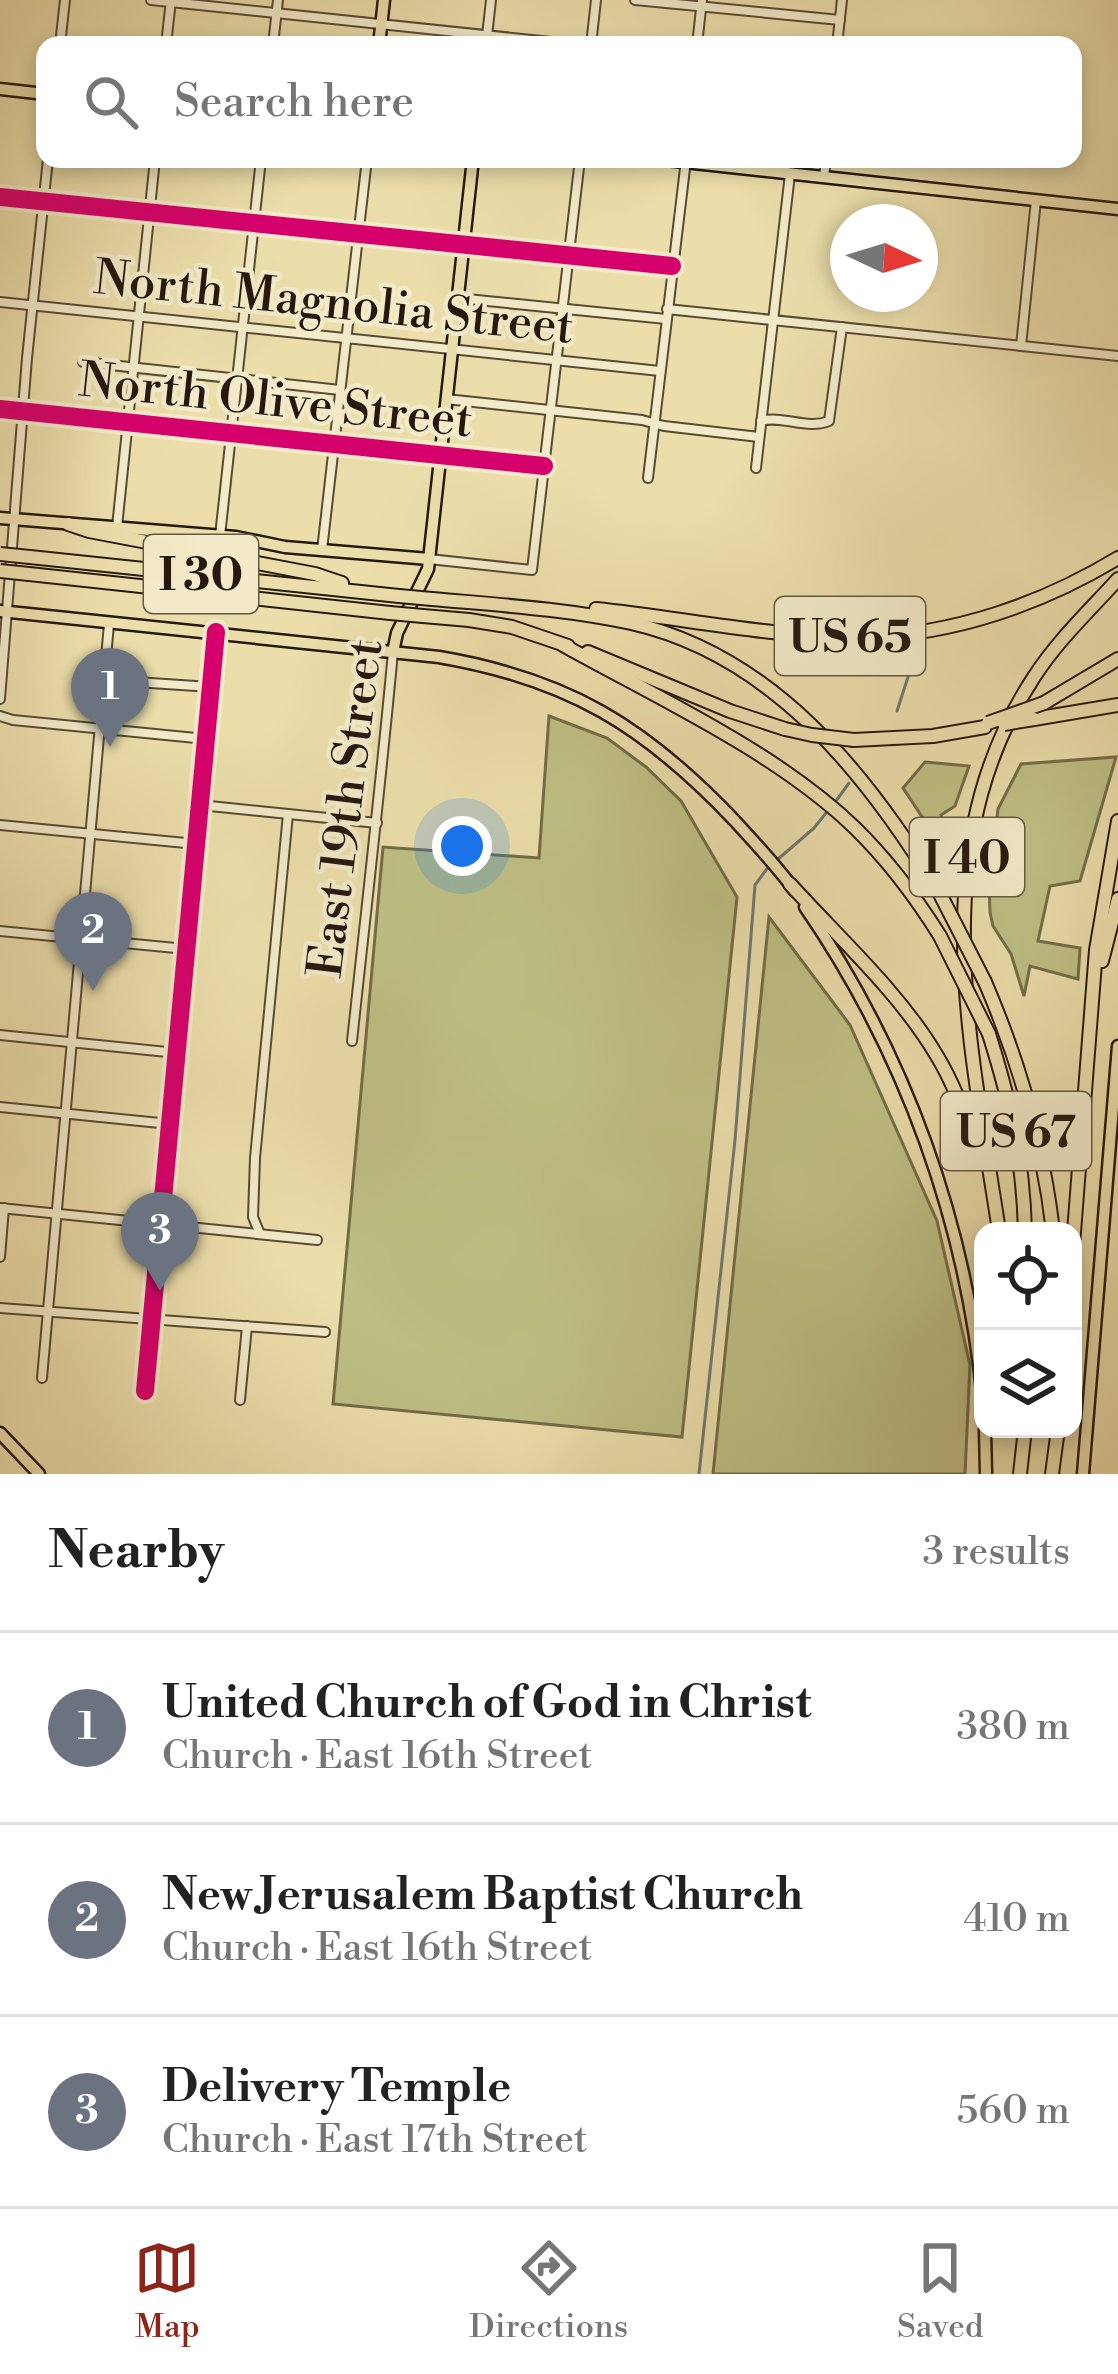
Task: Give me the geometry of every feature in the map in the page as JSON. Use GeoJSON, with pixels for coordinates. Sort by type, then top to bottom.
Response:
{"type":"FeatureCollection","features":[{"type":"Feature","properties":{"kind":"highway"},"geometry":{"type":"LineString","coordinates":[[68,524],[314,574],[373,592]]}},
{"type":"Feature","properties":{"kind":"highway","name":"I 30"},"geometry":{"type":"LineString","coordinates":[[0,554],[569,612]]}},
{"type":"Feature","properties":{"kind":"highway","name":"US 65"},"geometry":{"type":"LineString","coordinates":[[569,612],[592,609],[800,634],[872,636],[924,631],[1045,597],[1118,558]]}},
{"type":"Feature","properties":{"kind":"highway","name":"I 30"},"geometry":{"type":"LineString","coordinates":[[0,571],[512,627],[563,644]]}},
{"type":"Feature","properties":{"kind":"highway","name":"I 40"},"geometry":{"type":"LineString","coordinates":[[998,1222],[974,1078],[965,980],[965,880],[971,832],[1003,732],[1032,680],[1118,579]]}},
{"type":"Feature","properties":{"kind":"highway","name":"US 67"},"geometry":{"type":"LineString","coordinates":[[569,612],[635,624],[739,667],[773,690],[824,737],[861,780],[939,892],[985,982],[1028,1103],[1052,1222]]}},
{"type":"Feature","properties":{"kind":"highway","name":"US 65"},"geometry":{"type":"LineString","coordinates":[[563,644],[730,711],[785,729],[854,740],[897,740],[982,726],[1044,703],[1118,658]]}},
{"type":"Feature","properties":{"kind":"highway","name":"US 67"},"geometry":{"type":"LineString","coordinates":[[563,644],[808,788],[851,824],[900,878],[940,936],[989,1034],[1019,1143],[1024,1222]]}},
{"type":"Feature","properties":{"kind":"highway"},"geometry":{"type":"LineString","coordinates":[[982,726],[1118,705]]}},
{"type":"Feature","properties":{"kind":"highway"},"geometry":{"type":"LineString","coordinates":[[1075,1222],[1103,893],[1118,821]]}},
{"type":"Feature","properties":{"kind":"highway"},"geometry":{"type":"LineString","coordinates":[[785,878],[926,1037],[954,1087],[991,1178]]}},
{"type":"Feature","properties":{"kind":"highway"},"geometry":{"type":"LineString","coordinates":[[1092,1009],[1118,899]]}},
{"type":"Feature","properties":{"kind":"highway"},"geometry":{"type":"LineString","coordinates":[[1020,1469],[1021,1438]]}},
{"type":"Feature","properties":{"kind":"highway"},"geometry":{"type":"LineString","coordinates":[[1052,1474],[1057,1438]]}},
{"type":"Feature","properties":{"kind":"main road"},"geometry":{"type":"LineString","coordinates":[[380,36],[384,0]]}},
{"type":"Feature","properties":{"kind":"main road"},"geometry":{"type":"LineString","coordinates":[[0,89],[36,93]]}},
{"type":"Feature","properties":{"kind":"main road","name":"East 19th Street"},"geometry":{"type":"LineString","coordinates":[[393,652],[429,559],[472,168]]}},
{"type":"Feature","properties":{"kind":"main road"},"geometry":{"type":"LineString","coordinates":[[745,168],[1118,209]]}},
{"type":"Feature","properties":{"kind":"main road"},"geometry":{"type":"LineString","coordinates":[[0,518],[429,559]]}},
{"type":"Feature","properties":{"kind":"main road"},"geometry":{"type":"LineString","coordinates":[[3,611],[393,652],[501,669],[562,690],[649,740],[684,769],[766,855],[857,991],[895,1065],[939,1178],[975,1330]]}},
{"type":"Feature","properties":{"kind":"main road"},"geometry":{"type":"LineString","coordinates":[[1083,1474],[1118,1046]]}},
{"type":"Feature","properties":{"kind":"main road"},"geometry":{"type":"LineString","coordinates":[[0,1433],[39,1474]]}},
{"type":"Feature","properties":{"kind":"main road"},"geometry":{"type":"LineString","coordinates":[[985,1438],[986,1474]]}},
{"type":"Feature","properties":{"kind":"street"},"geometry":{"type":"LineString","coordinates":[[61,36],[65,0]]}},
{"type":"Feature","properties":{"kind":"street"},"geometry":{"type":"LineString","coordinates":[[152,0],[460,36]]}},
{"type":"Feature","properties":{"kind":"street"},"geometry":{"type":"LineString","coordinates":[[274,36],[278,0]]}},
{"type":"Feature","properties":{"kind":"street"},"geometry":{"type":"LineString","coordinates":[[486,36],[491,0]]}},
{"type":"Feature","properties":{"kind":"street"},"geometry":{"type":"LineString","coordinates":[[592,36],[596,0]]}},
{"type":"Feature","properties":{"kind":"street"},"geometry":{"type":"LineString","coordinates":[[634,0],[840,20]]}},
{"type":"Feature","properties":{"kind":"street"},"geometry":{"type":"LineString","coordinates":[[838,36],[842,0]]}},
{"type":"Feature","properties":{"kind":"street"},"geometry":{"type":"LineString","coordinates":[[167,36],[171,1]]}},
{"type":"Feature","properties":{"kind":"street"},"geometry":{"type":"LineString","coordinates":[[699,36],[702,3]]}},
{"type":"Feature","properties":{"kind":"street"},"geometry":{"type":"LineString","coordinates":[[0,699],[3,611],[47,168]]}},
{"type":"Feature","properties":{"kind":"street"},"geometry":{"type":"LineString","coordinates":[[117,527],[154,168]]}},
{"type":"Feature","properties":{"kind":"street"},"geometry":{"type":"LineString","coordinates":[[220,536],[260,168]]}},
{"type":"Feature","properties":{"kind":"street"},"geometry":{"type":"LineString","coordinates":[[322,550],[366,168]]}},
{"type":"Feature","properties":{"kind":"street"},"geometry":{"type":"LineString","coordinates":[[429,559],[532,570],[579,168]]}},
{"type":"Feature","properties":{"kind":"street"},"geometry":{"type":"LineString","coordinates":[[648,478],[685,168]]}},
{"type":"Feature","properties":{"kind":"street"},"geometry":{"type":"LineString","coordinates":[[824,177],[825,168]]}},
{"type":"Feature","properties":{"kind":"street"},"geometry":{"type":"LineString","coordinates":[[756,468],[790,174]]}},
{"type":"Feature","properties":{"kind":"street"},"geometry":{"type":"LineString","coordinates":[[0,196],[672,266]]}},
{"type":"Feature","properties":{"kind":"street"},"geometry":{"type":"LineString","coordinates":[[1021,346],[1036,200]]}},
{"type":"Feature","properties":{"kind":"street"},"geometry":{"type":"LineString","coordinates":[[457,298],[562,309],[772,320],[1118,356]]}},
{"type":"Feature","properties":{"kind":"street","name":"North Magnolia Street"},"geometry":{"type":"LineString","coordinates":[[0,302],[660,371]]}},
{"type":"Feature","properties":{"kind":"street"},"geometry":{"type":"LineString","coordinates":[[761,421],[772,418],[822,425],[831,418],[842,327]]}},
{"type":"Feature","properties":{"kind":"street"},"geometry":{"type":"LineString","coordinates":[[82,362],[340,390]]}},
{"type":"Feature","properties":{"kind":"street","name":"North Magnolia Street"},"geometry":{"type":"LineString","coordinates":[[446,399],[758,437]]}},
{"type":"Feature","properties":{"kind":"street","name":"North Olive Street"},"geometry":{"type":"LineString","coordinates":[[0,409],[544,466]]}},
{"type":"Feature","properties":{"kind":"street"},"geometry":{"type":"LineString","coordinates":[[42,1378],[109,624]]}},
{"type":"Feature","properties":{"kind":"street"},"geometry":{"type":"LineString","coordinates":[[145,1391],[216,632]]}},
{"type":"Feature","properties":{"kind":"street","name":"East 19th Street"},"geometry":{"type":"LineString","coordinates":[[352,1041],[393,652]]}},
{"type":"Feature","properties":{"kind":"street"},"geometry":{"type":"LineString","coordinates":[[106,680],[211,687]]}},
{"type":"Feature","properties":{"kind":"street"},"geometry":{"type":"LineString","coordinates":[[0,716],[206,739]]}},
{"type":"Feature","properties":{"kind":"street"},"geometry":{"type":"LineString","coordinates":[[200,806],[377,823]]}},
{"type":"Feature","properties":{"kind":"street"},"geometry":{"type":"LineString","coordinates":[[260,1234],[253,1217],[255,1158],[288,814]]}},
{"type":"Feature","properties":{"kind":"street"},"geometry":{"type":"LineString","coordinates":[[0,825],[196,844]]}},
{"type":"Feature","properties":{"kind":"street"},"geometry":{"type":"LineString","coordinates":[[0,931],[187,950]]}},
{"type":"Feature","properties":{"kind":"street"},"geometry":{"type":"LineString","coordinates":[[0,1036],[177,1053]]}},
{"type":"Feature","properties":{"kind":"street"},"geometry":{"type":"LineString","coordinates":[[0,1107],[170,1124]]}},
{"type":"Feature","properties":{"kind":"street"},"geometry":{"type":"LineString","coordinates":[[0,1257],[2,1208],[317,1240]]}},
{"type":"Feature","properties":{"kind":"street"},"geometry":{"type":"LineString","coordinates":[[0,1308],[325,1332]]}},
{"type":"Feature","properties":{"kind":"street"},"geometry":{"type":"LineString","coordinates":[[240,1400],[247,1326]]}},
{"type":"Feature","properties":{"kind":"green space"},"geometry":{"type":"Polygon","coordinates":[[[549,716],[607,738],[646,767],[681,801],[737,897],[682,1437],[333,1404],[383,847],[539,858],[549,716]]]}},
{"type":"Feature","properties":{"kind":"green space"},"geometry":{"type":"Polygon","coordinates":[[[1116,757],[1080,881],[1050,886],[1038,941],[1080,948],[1078,979],[1030,966],[1024,996],[1011,954],[990,912],[998,809],[1021,764],[1116,757]]]}},
{"type":"Feature","properties":{"kind":"green space"},"geometry":{"type":"Polygon","coordinates":[[[925,762],[969,766],[955,806],[941,815],[945,838],[938,841],[903,788],[925,762]]]}},
{"type":"Feature","properties":{"kind":"green space"},"geometry":{"type":"Polygon","coordinates":[[[769,917],[850,1025],[937,1221],[970,1365],[965,1474],[713,1474],[769,917]]]}},
{"type":"Feature","properties":{"kind":"waterway"},"geometry":{"type":"LineString","coordinates":[[903,606],[906,625]]}},
{"type":"Feature","properties":{"kind":"waterway"},"geometry":{"type":"LineString","coordinates":[[897,711],[908,677],[909,643]]}},
{"type":"Feature","properties":{"kind":"waterway"},"geometry":{"type":"LineString","coordinates":[[836,801],[849,783]]}},
{"type":"Feature","properties":{"kind":"waterway"},"geometry":{"type":"LineString","coordinates":[[777,860],[830,808]]}},
{"type":"Feature","properties":{"kind":"waterway"},"geometry":{"type":"LineString","coordinates":[[699,1474],[735,1140],[755,885],[769,866]]}},
{"type":"Feature","properties":{"kind":"cycle path"},"geometry":{"type":"LineString","coordinates":[[0,197],[672,266]]}},
{"type":"Feature","properties":{"kind":"cycle path"},"geometry":{"type":"LineString","coordinates":[[0,409],[544,466]]}},
{"type":"Feature","properties":{"kind":"cycle path"},"geometry":{"type":"LineString","coordinates":[[145,1391],[216,632]]}},
{"type":"Feature","properties":{"kind":"place","name":"United Church of God in Christ"},"geometry":{"type":"Point","coordinates":[110,747]}},
{"type":"Feature","properties":{"kind":"place","name":"New Jerusalem Baptist Church"},"geometry":{"type":"Point","coordinates":[93,991]}},
{"type":"Feature","properties":{"kind":"place","name":"Delivery Temple"},"geometry":{"type":"Point","coordinates":[160,1291]}}]}
